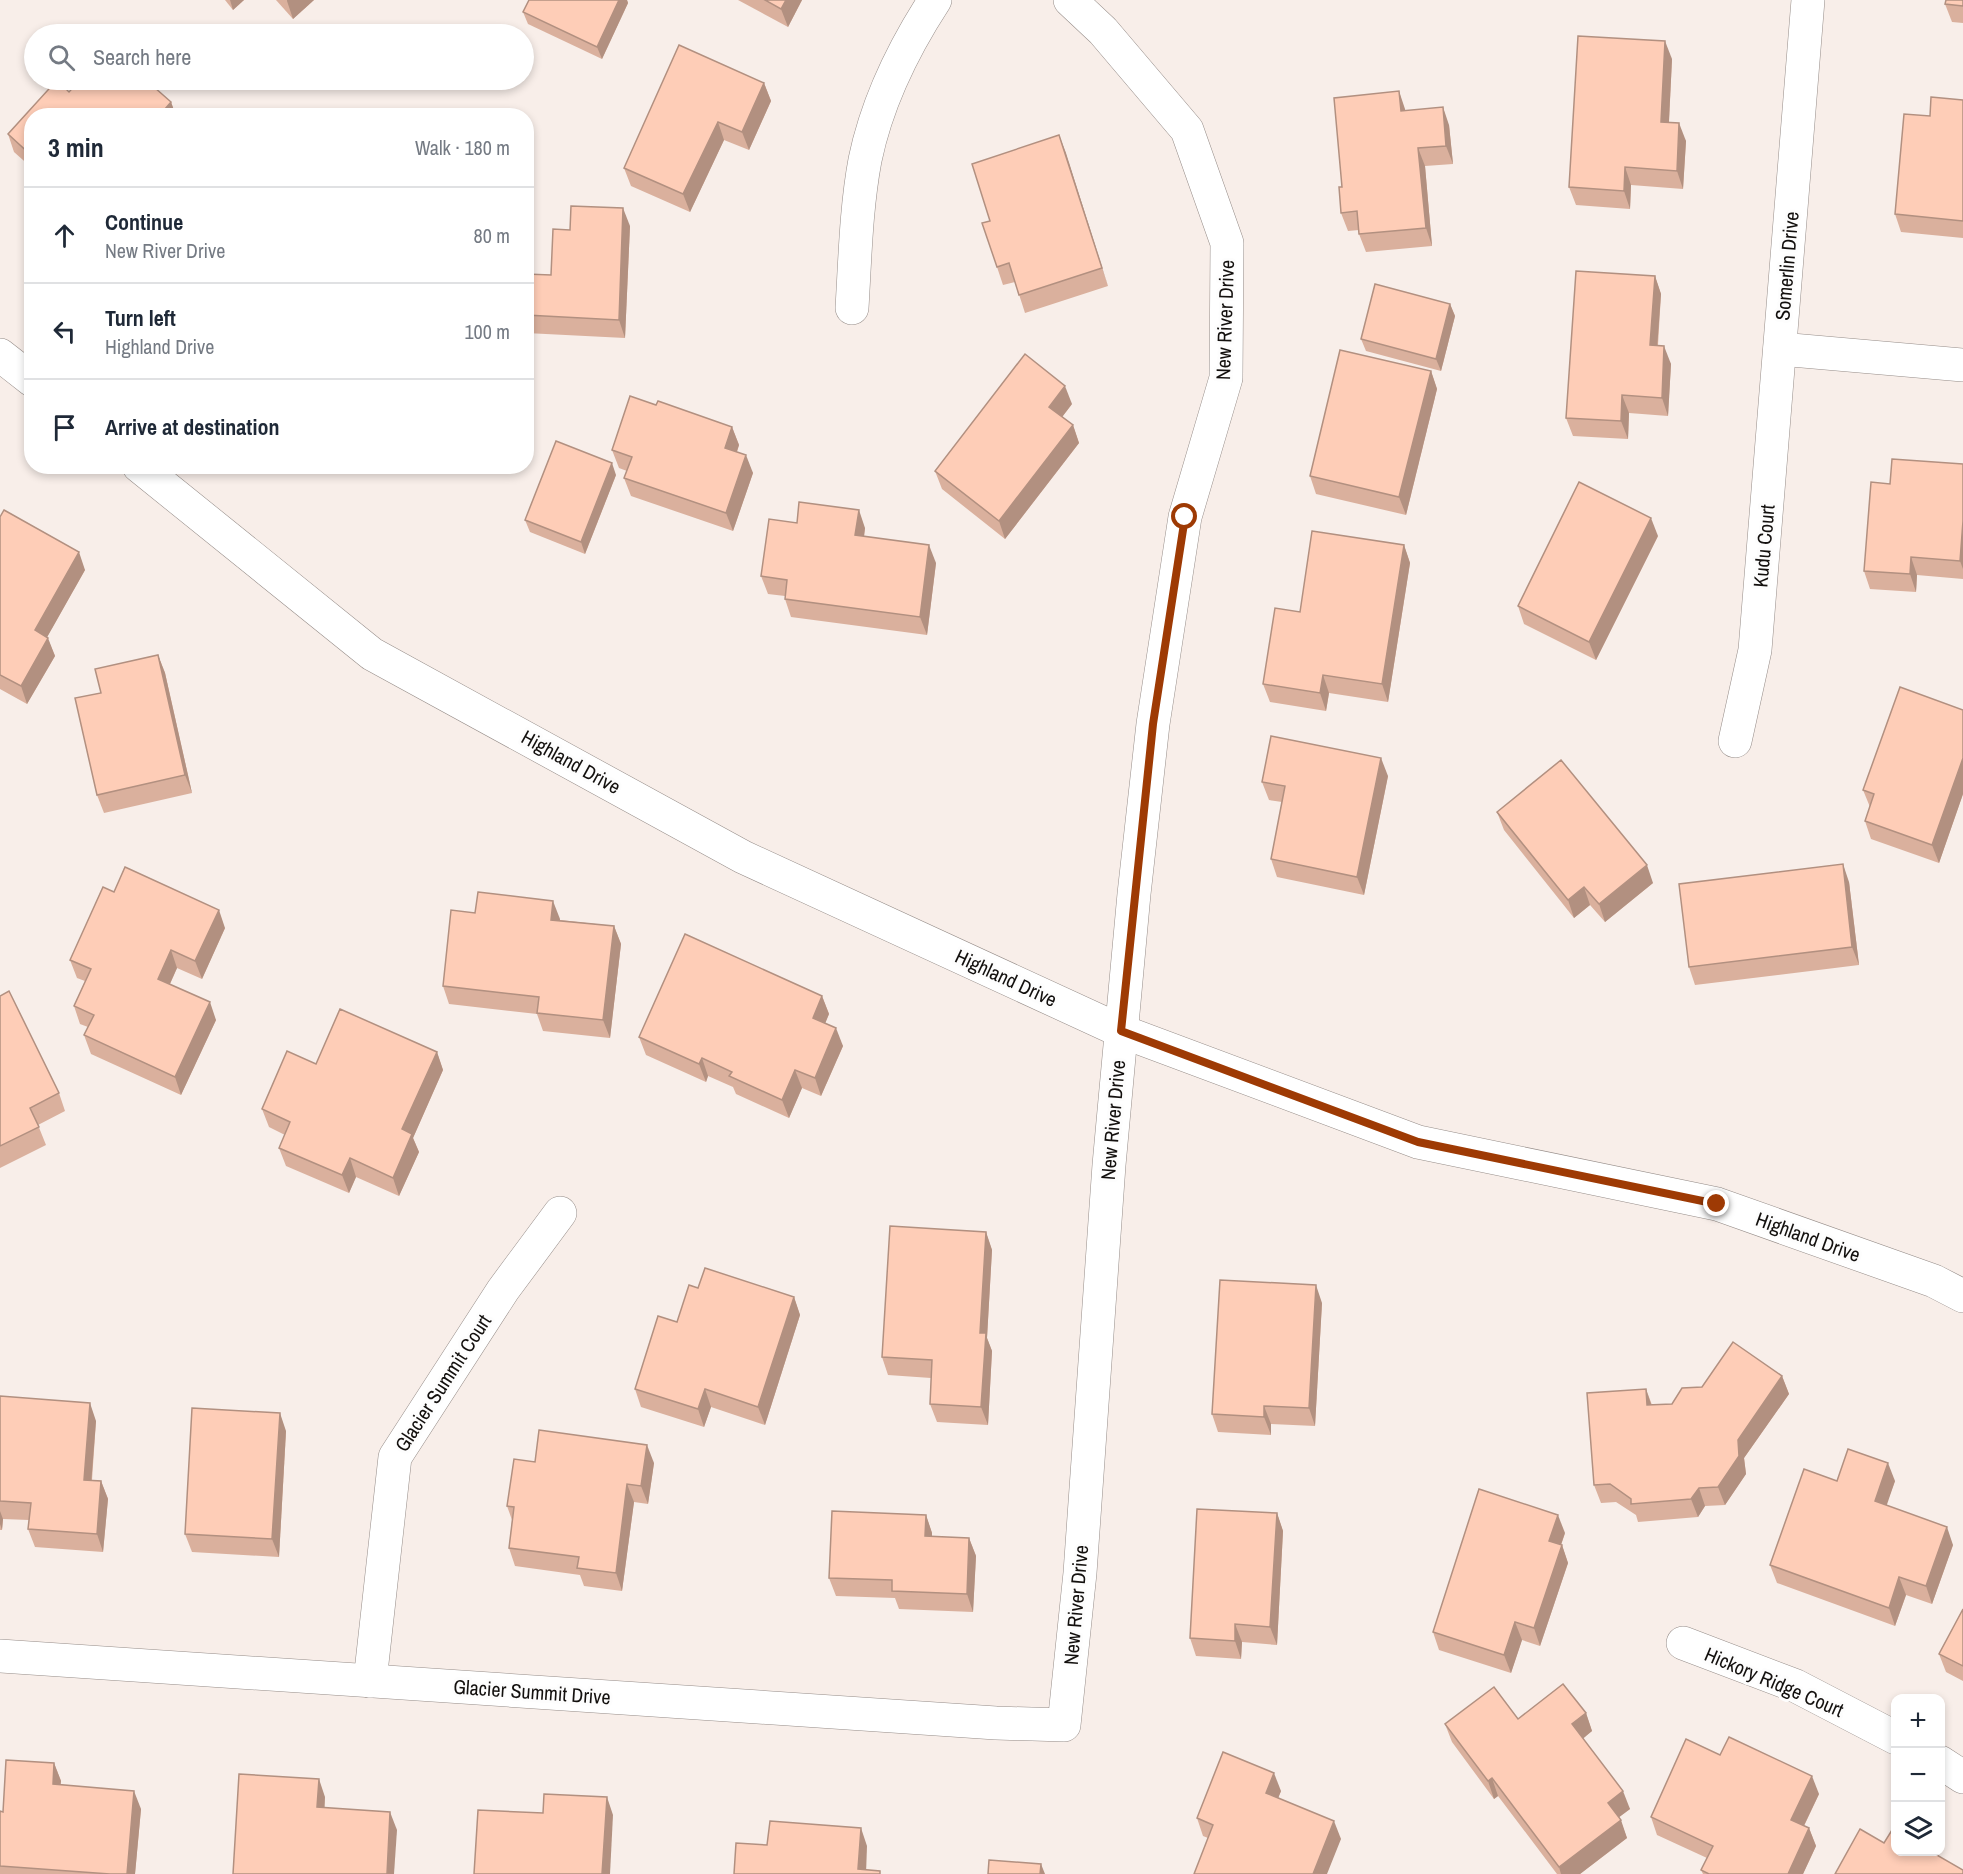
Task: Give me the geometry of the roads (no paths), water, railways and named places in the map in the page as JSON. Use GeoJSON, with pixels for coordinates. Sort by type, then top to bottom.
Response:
{"type":"FeatureCollection","features":[{"type":"Feature","properties":{"kind":"street"},"geometry":{"type":"LineString","coordinates":[[852,308],[857,225],[865,160],[883,98],[910,39],[935,0]]}},
{"type":"Feature","properties":{"kind":"street","name":"New River Drive"},"geometry":{"type":"LineString","coordinates":[[1064,1725],[1080,1573],[1121,1031],[1153,724],[1185,517],[1226,378],[1227,243],[1187,130],[1103,31],[1070,0]]}},
{"type":"Feature","properties":{"kind":"street","name":"Somerlin Drive"},"geometry":{"type":"LineString","coordinates":[[1808,0],[1780,349],[1963,365]]}},
{"type":"Feature","properties":{"kind":"street","name":"Kudu Court"},"geometry":{"type":"LineString","coordinates":[[1735,741],[1755,650],[1780,349]]}},
{"type":"Feature","properties":{"kind":"street"},"geometry":{"type":"LineString","coordinates":[[0,355],[24,374]]}},
{"type":"Feature","properties":{"kind":"street","name":"Highland Drive"},"geometry":{"type":"LineString","coordinates":[[149,474],[372,654],[743,857],[1121,1031],[1418,1142],[1717,1204],[1934,1281],[1963,1296]]}},
{"type":"Feature","properties":{"kind":"street","name":"Glacier Summit Court"},"geometry":{"type":"LineString","coordinates":[[370,1681],[395,1456],[503,1290],[560,1213]]}},
{"type":"Feature","properties":{"kind":"street","name":"Hickory Ridge Court"},"geometry":{"type":"LineString","coordinates":[[1683,1643],[1796,1686],[1891,1735]]}},
{"type":"Feature","properties":{"kind":"street","name":"Glacier Summit Drive"},"geometry":{"type":"LineString","coordinates":[[0,1656],[996,1723],[1064,1725]]}},
{"type":"Feature","properties":{"kind":"street"},"geometry":{"type":"LineString","coordinates":[[1945,1765],[1963,1777]]}}]}
